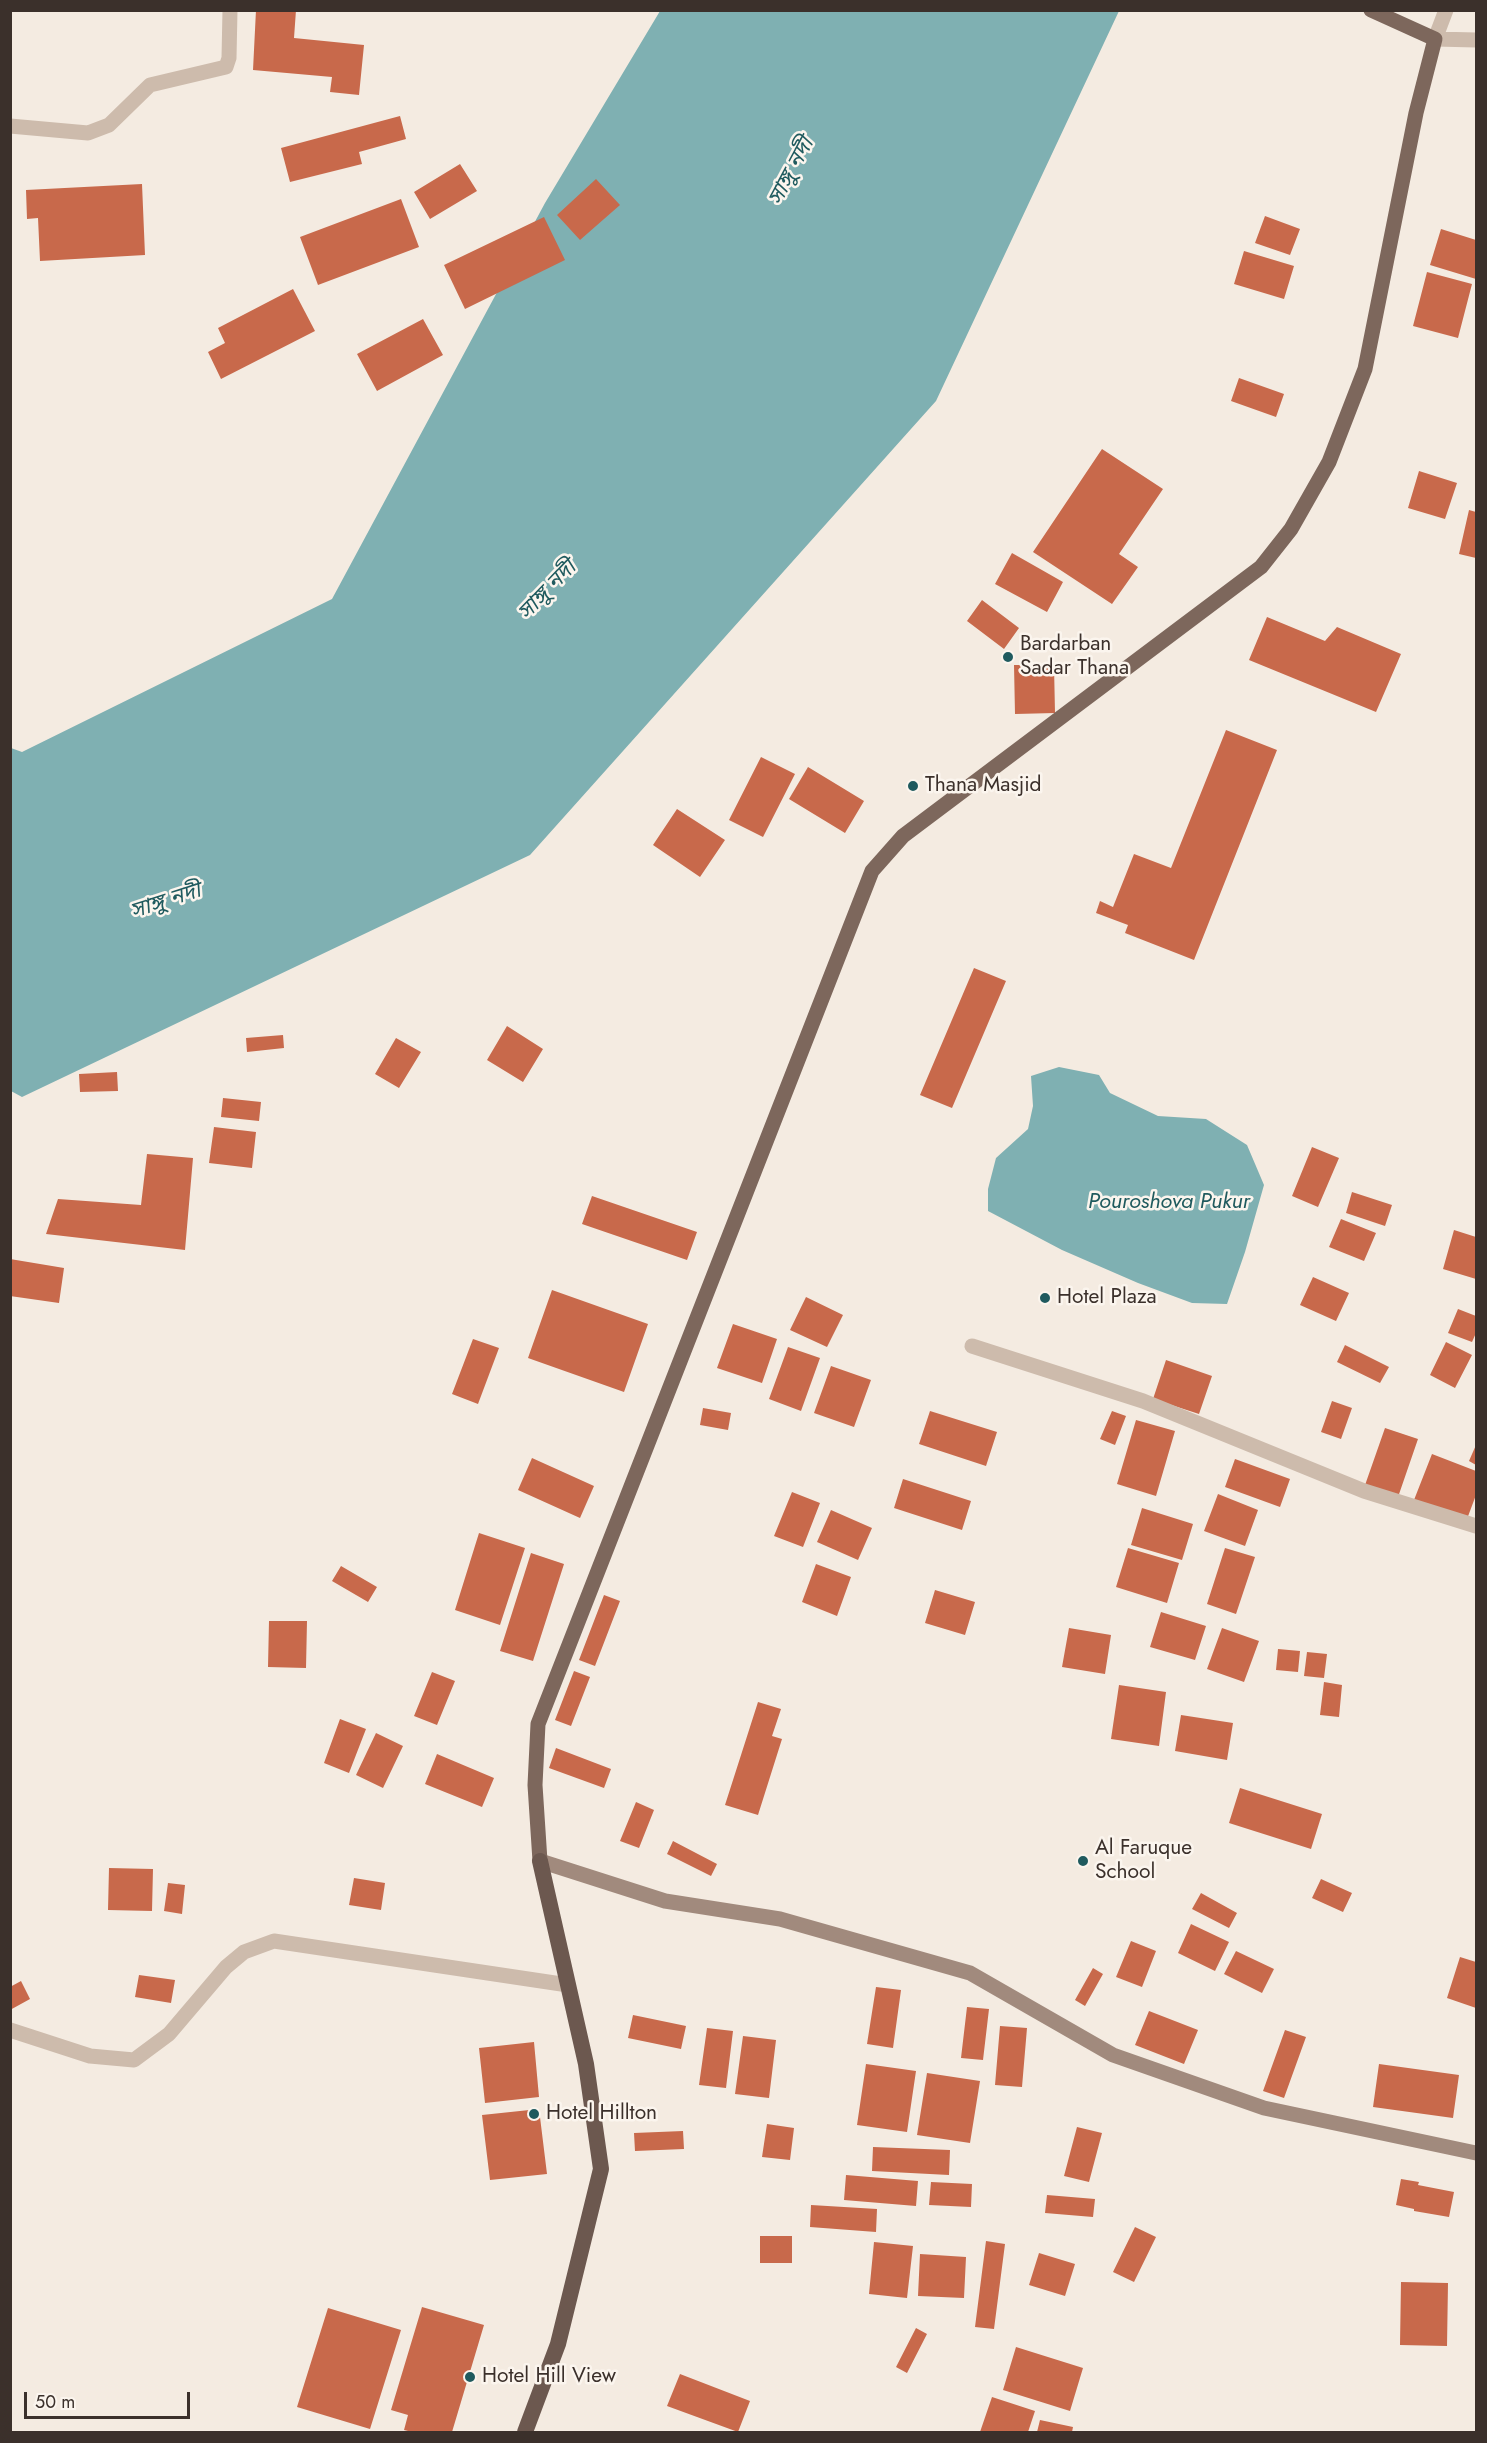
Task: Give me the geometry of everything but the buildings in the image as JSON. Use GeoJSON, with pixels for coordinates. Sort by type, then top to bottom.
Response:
{"type":"FeatureCollection","features":[{"type":"Feature","properties":{"kind":"highway"},"geometry":{"type":"LineString","coordinates":[[525,2433],[558,2344],[601,2169],[586,2064],[540,1861]]}},
{"type":"Feature","properties":{"kind":"main road"},"geometry":{"type":"LineString","coordinates":[[1371,10],[1435,39],[1416,113],[1365,369],[1329,462],[1291,529],[1261,567],[903,836],[872,870],[538,1724],[535,1785],[540,1861],[665,1902],[780,1919],[970,1973],[1113,2055],[1264,2108],[1476,2152]]}},
{"type":"Feature","properties":{"kind":"street"},"geometry":{"type":"LineString","coordinates":[[10,126],[88,133],[109,125],[150,85],[226,67],[229,58],[230,10]]}},
{"type":"Feature","properties":{"kind":"street"},"geometry":{"type":"LineString","coordinates":[[1446,10],[1435,39],[1476,40]]}},
{"type":"Feature","properties":{"kind":"street"},"geometry":{"type":"LineString","coordinates":[[972,1346],[1143,1401],[1364,1491],[1476,1526]]}},
{"type":"Feature","properties":{"kind":"street"},"geometry":{"type":"LineString","coordinates":[[10,2030],[90,2056],[134,2060],[169,2034],[226,1967],[244,1952],[274,1941],[568,1985]]}},
{"type":"Feature","properties":{"kind":"water","name":"সাঙ্গু নদী"},"geometry":{"type":"Polygon","coordinates":[[[660,11],[1119,11],[936,401],[530,855],[22,1097],[11,1091],[11,748],[22,752],[332,599],[545,203],[660,11]]]}},
{"type":"Feature","properties":{"kind":"water","name":"Pouroshova Pukur"},"geometry":{"type":"Polygon","coordinates":[[[1059,1067],[1099,1075],[1110,1093],[1158,1116],[1206,1119],[1247,1145],[1264,1185],[1227,1304],[1192,1303],[1138,1283],[1062,1250],[988,1211],[988,1189],[996,1158],[1028,1129],[1033,1106],[1031,1076],[1059,1067]]]}},
{"type":"Feature","properties":{"kind":"place","name":"Bardarban Sadar Thana"},"geometry":{"type":"Point","coordinates":[1008,657]}},
{"type":"Feature","properties":{"kind":"place","name":"Thana Masjid"},"geometry":{"type":"Point","coordinates":[913,786]}},
{"type":"Feature","properties":{"kind":"place","name":"Hotel Plaza"},"geometry":{"type":"Point","coordinates":[1045,1298]}},
{"type":"Feature","properties":{"kind":"place","name":"Al Faruque School"},"geometry":{"type":"Point","coordinates":[1083,1861]}},
{"type":"Feature","properties":{"kind":"place","name":"Hotel Hillton"},"geometry":{"type":"Point","coordinates":[534,2114]}},
{"type":"Feature","properties":{"kind":"place","name":"Hotel Hill View"},"geometry":{"type":"Point","coordinates":[470,2377]}}]}
